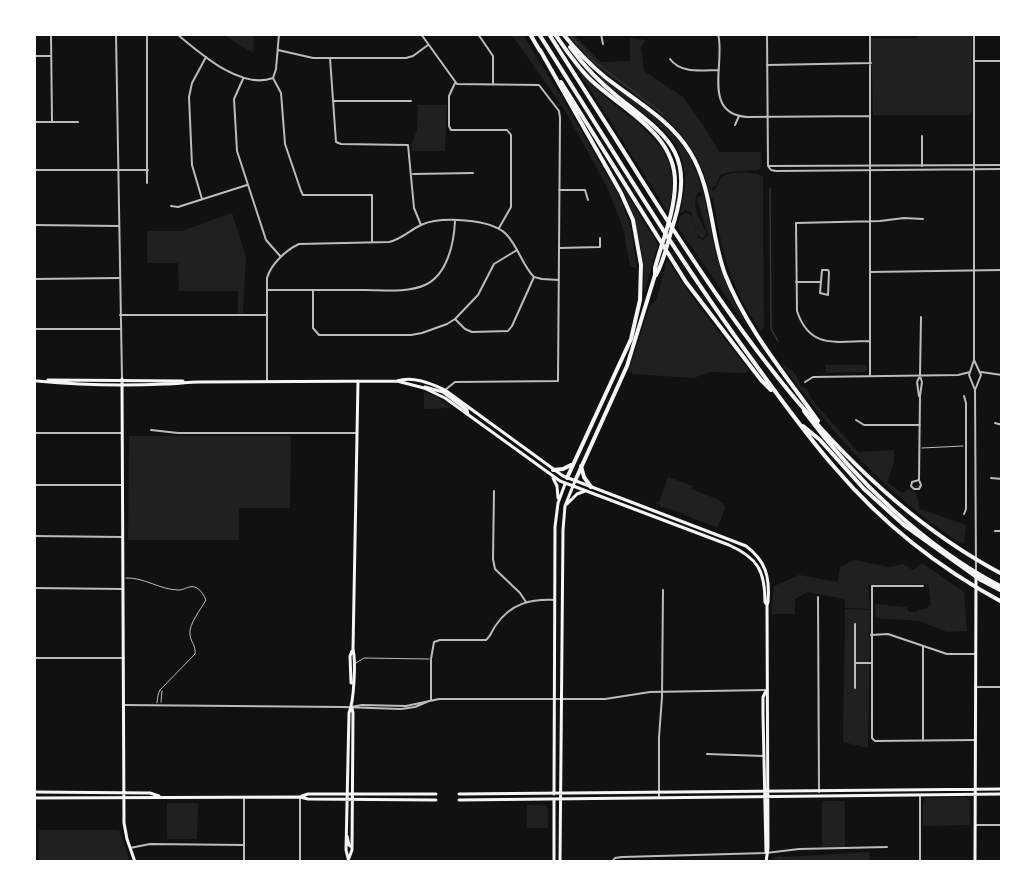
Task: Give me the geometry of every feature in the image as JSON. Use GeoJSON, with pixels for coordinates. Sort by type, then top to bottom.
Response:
{"type":"FeatureCollection","features":[{"type":"Feature","properties":{"kind":"highway"},"geometry":{"type":"LineString","coordinates":[[530,34],[686,282],[760,380],[778,397]]}},
{"type":"Feature","properties":{"kind":"highway"},"geometry":{"type":"LineString","coordinates":[[539,34],[703,292],[778,397],[835,469],[876,512],[917,547],[1002,602]]}},
{"type":"Feature","properties":{"kind":"highway"},"geometry":{"type":"LineString","coordinates":[[549,34],[679,239],[823,437],[867,486],[926,537],[976,574]]}},
{"type":"Feature","properties":{"kind":"highway"},"geometry":{"type":"LineString","coordinates":[[555,34],[590,79],[643,122],[663,143],[672,162],[675,186],[655,275]]}},
{"type":"Feature","properties":{"kind":"highway"},"geometry":{"type":"LineString","coordinates":[[562,34],[591,65],[670,128],[689,151],[703,179],[720,257],[729,283],[753,329],[827,434]]}},
{"type":"Feature","properties":{"kind":"highway"},"geometry":{"type":"LineString","coordinates":[[562,34],[594,76],[653,123],[669,140],[677,155],[681,172],[681,187],[675,217],[627,366],[575,481]]}},
{"type":"Feature","properties":{"kind":"highway"},"geometry":{"type":"LineString","coordinates":[[540,50],[621,193],[633,220],[641,265],[640,300],[634,329],[567,478]]}},
{"type":"Feature","properties":{"kind":"highway"},"geometry":{"type":"LineString","coordinates":[[792,395],[827,434],[898,503],[964,553],[1002,574]]}},
{"type":"Feature","properties":{"kind":"highway"},"geometry":{"type":"LineString","coordinates":[[795,419],[819,440],[864,489],[904,525],[1002,589]]}},
{"type":"Feature","properties":{"kind":"highway"},"geometry":{"type":"LineString","coordinates":[[553,470],[563,469],[574,462]]}},
{"type":"Feature","properties":{"kind":"highway"},"geometry":{"type":"LineString","coordinates":[[581,466],[584,477],[591,487]]}},
{"type":"Feature","properties":{"kind":"main road"},"geometry":{"type":"LineString","coordinates":[[36,381],[167,384],[419,380],[443,392],[567,478],[746,546],[762,561],[769,579],[767,605]]}},
{"type":"Feature","properties":{"kind":"main road"},"geometry":{"type":"LineString","coordinates":[[349,860],[346,853],[346,800],[349,713],[354,664],[358,381]]}},
{"type":"Feature","properties":{"kind":"main road"},"geometry":{"type":"LineString","coordinates":[[397,381],[443,392],[467,410],[468,415],[552,477],[729,545],[756,562],[764,579],[767,605],[768,848],[766,861]]}},
{"type":"Feature","properties":{"kind":"main road"},"geometry":{"type":"LineString","coordinates":[[122,382],[124,799],[125,830],[135,861]]}},
{"type":"Feature","properties":{"kind":"main road"},"geometry":{"type":"LineString","coordinates":[[552,477],[557,488],[558,503]]}},
{"type":"Feature","properties":{"kind":"main road"},"geometry":{"type":"LineString","coordinates":[[554,861],[556,517],[558,503],[567,478]]}},
{"type":"Feature","properties":{"kind":"main road"},"geometry":{"type":"LineString","coordinates":[[560,861],[562,578],[565,506],[575,481]]}},
{"type":"Feature","properties":{"kind":"main road"},"geometry":{"type":"LineString","coordinates":[[565,506],[579,493],[587,491]]}},
{"type":"Feature","properties":{"kind":"main road"},"geometry":{"type":"LineString","coordinates":[[975,861],[976,574]]}},
{"type":"Feature","properties":{"kind":"main road"},"geometry":{"type":"LineString","coordinates":[[352,687],[350,666],[353,650]]}},
{"type":"Feature","properties":{"kind":"main road"},"geometry":{"type":"LineString","coordinates":[[766,690],[764,697],[766,792]]}},
{"type":"Feature","properties":{"kind":"main road"},"geometry":{"type":"LineString","coordinates":[[349,860],[352,847],[353,713],[351,707]]}},
{"type":"Feature","properties":{"kind":"main road"},"geometry":{"type":"LineString","coordinates":[[459,800],[920,795],[975,791]]}},
{"type":"Feature","properties":{"kind":"main road"},"geometry":{"type":"LineString","coordinates":[[459,794],[1002,791]]}},
{"type":"Feature","properties":{"kind":"main road"},"geometry":{"type":"LineString","coordinates":[[34,792],[244,797],[300,797],[308,794],[436,794]]}},
{"type":"Feature","properties":{"kind":"main road"},"geometry":{"type":"LineString","coordinates":[[35,798],[44,792]]}},
{"type":"Feature","properties":{"kind":"main road"},"geometry":{"type":"LineString","coordinates":[[629,799],[631,795],[654,793]]}},
{"type":"Feature","properties":{"kind":"main road"},"geometry":{"type":"LineString","coordinates":[[35,798],[150,799],[161,796]]}},
{"type":"Feature","properties":{"kind":"main road"},"geometry":{"type":"LineString","coordinates":[[300,797],[308,800],[436,800]]}},
{"type":"Feature","properties":{"kind":"main road"},"geometry":{"type":"LineString","coordinates":[[346,834],[349,845],[352,847]]}},
{"type":"Feature","properties":{"kind":"street"},"geometry":{"type":"LineString","coordinates":[[51,34],[52,122]]}},
{"type":"Feature","properties":{"kind":"street"},"geometry":{"type":"LineString","coordinates":[[116,34],[122,382]]}},
{"type":"Feature","properties":{"kind":"street"},"geometry":{"type":"LineString","coordinates":[[147,34],[147,183]]}},
{"type":"Feature","properties":{"kind":"street"},"geometry":{"type":"LineString","coordinates":[[177,34],[206,57],[243,79],[259,82],[273,78]]}},
{"type":"Feature","properties":{"kind":"street"},"geometry":{"type":"LineString","coordinates":[[279,34],[273,78],[281,93],[285,144],[301,191],[303,195],[372,195],[372,243]]}},
{"type":"Feature","properties":{"kind":"street"},"geometry":{"type":"LineString","coordinates":[[421,34],[455,82],[460,85],[539,85],[559,111],[558,381],[455,382],[443,392]]}},
{"type":"Feature","properties":{"kind":"street"},"geometry":{"type":"LineString","coordinates":[[478,34],[493,56],[493,84]]}},
{"type":"Feature","properties":{"kind":"street"},"geometry":{"type":"LineString","coordinates":[[601,34],[603,44]]}},
{"type":"Feature","properties":{"kind":"street"},"geometry":{"type":"LineString","coordinates":[[718,34],[719,94],[730,111],[739,116],[870,116]]}},
{"type":"Feature","properties":{"kind":"street"},"geometry":{"type":"LineString","coordinates":[[767,34],[768,166],[771,170],[1002,167]]}},
{"type":"Feature","properties":{"kind":"street"},"geometry":{"type":"LineString","coordinates":[[870,34],[870,376]]}},
{"type":"Feature","properties":{"kind":"street"},"geometry":{"type":"LineString","coordinates":[[974,34],[974,360],[971,379],[975,390],[976,574]]}},
{"type":"Feature","properties":{"kind":"street"},"geometry":{"type":"LineString","coordinates":[[278,50],[310,58],[406,58],[413,56],[428,45]]}},
{"type":"Feature","properties":{"kind":"street"},"geometry":{"type":"LineString","coordinates":[[34,56],[51,56]]}},
{"type":"Feature","properties":{"kind":"street"},"geometry":{"type":"LineString","coordinates":[[202,199],[192,165],[189,97],[192,83],[206,57]]}},
{"type":"Feature","properties":{"kind":"street"},"geometry":{"type":"LineString","coordinates":[[330,58],[337,143],[407,144],[410,148],[414,208],[421,225]]}},
{"type":"Feature","properties":{"kind":"street"},"geometry":{"type":"LineString","coordinates":[[670,59],[684,69],[719,70]]}},
{"type":"Feature","properties":{"kind":"street"},"geometry":{"type":"LineString","coordinates":[[974,61],[1002,61]]}},
{"type":"Feature","properties":{"kind":"street"},"geometry":{"type":"LineString","coordinates":[[767,65],[871,63]]}},
{"type":"Feature","properties":{"kind":"street"},"geometry":{"type":"LineString","coordinates":[[243,79],[235,94],[234,105],[237,152],[268,244],[281,257]]}},
{"type":"Feature","properties":{"kind":"street"},"geometry":{"type":"LineString","coordinates":[[455,82],[449,96],[451,130],[507,130],[511,135],[511,207],[499,228]]}},
{"type":"Feature","properties":{"kind":"street"},"geometry":{"type":"LineString","coordinates":[[333,101],[411,100]]}},
{"type":"Feature","properties":{"kind":"street"},"geometry":{"type":"LineString","coordinates":[[735,125],[739,116]]}},
{"type":"Feature","properties":{"kind":"street"},"geometry":{"type":"LineString","coordinates":[[34,122],[78,122]]}},
{"type":"Feature","properties":{"kind":"street"},"geometry":{"type":"LineString","coordinates":[[922,136],[922,167]]}},
{"type":"Feature","properties":{"kind":"street"},"geometry":{"type":"LineString","coordinates":[[34,170],[148,170]]}},
{"type":"Feature","properties":{"kind":"street"},"geometry":{"type":"LineString","coordinates":[[412,174],[473,173]]}},
{"type":"Feature","properties":{"kind":"street"},"geometry":{"type":"LineString","coordinates":[[171,206],[178,207],[247,185]]}},
{"type":"Feature","properties":{"kind":"street"},"geometry":{"type":"LineString","coordinates":[[560,190],[585,190],[588,200]]}},
{"type":"Feature","properties":{"kind":"street"},"geometry":{"type":"LineString","coordinates":[[796,223],[923,219]]}},
{"type":"Feature","properties":{"kind":"street"},"geometry":{"type":"LineString","coordinates":[[794,220],[796,223],[796,311],[800,322],[811,336],[822,340],[870,341]]}},
{"type":"Feature","properties":{"kind":"street"},"geometry":{"type":"LineString","coordinates":[[267,381],[268,273],[281,257],[302,243],[393,241],[421,225],[435,221],[478,221],[499,228],[509,237],[534,277]]}},
{"type":"Feature","properties":{"kind":"street"},"geometry":{"type":"LineString","coordinates":[[267,290],[404,290],[426,285],[447,260],[453,243],[455,221]]}},
{"type":"Feature","properties":{"kind":"street"},"geometry":{"type":"LineString","coordinates":[[34,225],[118,226]]}},
{"type":"Feature","properties":{"kind":"street"},"geometry":{"type":"LineString","coordinates":[[559,248],[600,247],[600,238]]}},
{"type":"Feature","properties":{"kind":"street"},"geometry":{"type":"LineString","coordinates":[[313,290],[313,327],[319,335],[417,334],[455,319],[478,295],[494,264],[517,250]]}},
{"type":"Feature","properties":{"kind":"street"},"geometry":{"type":"LineString","coordinates":[[828,270],[828,295],[820,293],[821,282],[820,272],[828,270]]}},
{"type":"Feature","properties":{"kind":"street"},"geometry":{"type":"LineString","coordinates":[[870,272],[1002,270]]}},
{"type":"Feature","properties":{"kind":"street"},"geometry":{"type":"LineString","coordinates":[[534,277],[559,280]]}},
{"type":"Feature","properties":{"kind":"street"},"geometry":{"type":"LineString","coordinates":[[455,319],[465,329],[472,332],[508,331],[534,277]]}},
{"type":"Feature","properties":{"kind":"street"},"geometry":{"type":"LineString","coordinates":[[34,279],[119,278]]}},
{"type":"Feature","properties":{"kind":"street"},"geometry":{"type":"LineString","coordinates":[[796,282],[821,282]]}},
{"type":"Feature","properties":{"kind":"street"},"geometry":{"type":"LineString","coordinates":[[120,315],[267,315]]}},
{"type":"Feature","properties":{"kind":"street"},"geometry":{"type":"LineString","coordinates":[[918,480],[922,382],[920,376],[921,317]]}},
{"type":"Feature","properties":{"kind":"street"},"geometry":{"type":"LineString","coordinates":[[34,329],[120,329]]}},
{"type":"Feature","properties":{"kind":"street"},"geometry":{"type":"LineString","coordinates":[[974,360],[979,371],[975,390]]}},
{"type":"Feature","properties":{"kind":"street"},"geometry":{"type":"LineString","coordinates":[[805,382],[813,377],[958,375],[971,371],[1002,375]]}},
{"type":"Feature","properties":{"kind":"street"},"geometry":{"type":"LineString","coordinates":[[958,375],[971,379],[991,375]]}},
{"type":"Feature","properties":{"kind":"street"},"geometry":{"type":"LineString","coordinates":[[964,396],[966,402],[966,508],[964,514]]}},
{"type":"Feature","properties":{"kind":"street"},"geometry":{"type":"LineString","coordinates":[[856,420],[864,425],[920,425]]}},
{"type":"Feature","properties":{"kind":"street"},"geometry":{"type":"LineString","coordinates":[[995,423],[1002,425]]}},
{"type":"Feature","properties":{"kind":"street"},"geometry":{"type":"LineString","coordinates":[[151,430],[178,433],[357,434]]}},
{"type":"Feature","properties":{"kind":"street"},"geometry":{"type":"LineString","coordinates":[[34,433],[122,434]]}},
{"type":"Feature","properties":{"kind":"street"},"geometry":{"type":"LineString","coordinates":[[991,478],[1002,479]]}},
{"type":"Feature","properties":{"kind":"street"},"geometry":{"type":"LineString","coordinates":[[34,484],[123,485]]}},
{"type":"Feature","properties":{"kind":"street"},"geometry":{"type":"LineString","coordinates":[[494,491],[493,559],[495,569],[526,602]]}},
{"type":"Feature","properties":{"kind":"street"},"geometry":{"type":"LineString","coordinates":[[994,531],[1002,531]]}},
{"type":"Feature","properties":{"kind":"street"},"geometry":{"type":"LineString","coordinates":[[34,536],[123,537]]}},
{"type":"Feature","properties":{"kind":"street"},"geometry":{"type":"LineString","coordinates":[[923,586],[872,586],[872,740],[975,740]]}},
{"type":"Feature","properties":{"kind":"street"},"geometry":{"type":"LineString","coordinates":[[34,588],[123,589]]}},
{"type":"Feature","properties":{"kind":"street"},"geometry":{"type":"LineString","coordinates":[[659,799],[663,590]]}},
{"type":"Feature","properties":{"kind":"street"},"geometry":{"type":"LineString","coordinates":[[818,597],[819,796]]}},
{"type":"Feature","properties":{"kind":"street"},"geometry":{"type":"LineString","coordinates":[[431,700],[431,659],[433,644],[436,640],[488,639],[499,621],[514,608],[526,602],[555,600]]}},
{"type":"Feature","properties":{"kind":"street"},"geometry":{"type":"LineString","coordinates":[[855,624],[855,688]]}},
{"type":"Feature","properties":{"kind":"street"},"geometry":{"type":"LineString","coordinates":[[871,635],[888,634],[947,654],[976,654]]}},
{"type":"Feature","properties":{"kind":"street"},"geometry":{"type":"LineString","coordinates":[[923,646],[923,740]]}},
{"type":"Feature","properties":{"kind":"street"},"geometry":{"type":"LineString","coordinates":[[34,658],[124,658]]}},
{"type":"Feature","properties":{"kind":"street"},"geometry":{"type":"LineString","coordinates":[[855,663],[871,663]]}},
{"type":"Feature","properties":{"kind":"street"},"geometry":{"type":"LineString","coordinates":[[975,687],[1002,687]]}},
{"type":"Feature","properties":{"kind":"street"},"geometry":{"type":"LineString","coordinates":[[124,705],[406,709],[431,700],[605,699],[640,693],[766,690]]}},
{"type":"Feature","properties":{"kind":"street"},"geometry":{"type":"LineString","coordinates":[[707,754],[764,756]]}},
{"type":"Feature","properties":{"kind":"street"},"geometry":{"type":"LineString","coordinates":[[920,795],[920,861]]}},
{"type":"Feature","properties":{"kind":"street"},"geometry":{"type":"LineString","coordinates":[[244,797],[244,861]]}},
{"type":"Feature","properties":{"kind":"street"},"geometry":{"type":"LineString","coordinates":[[300,797],[300,861]]}},
{"type":"Feature","properties":{"kind":"street"},"geometry":{"type":"LineString","coordinates":[[975,825],[1002,825]]}},
{"type":"Feature","properties":{"kind":"street"},"geometry":{"type":"LineString","coordinates":[[130,848],[150,844],[244,845]]}},
{"type":"Feature","properties":{"kind":"street"},"geometry":{"type":"LineString","coordinates":[[613,860],[622,857],[888,847]]}},
{"type":"Feature","properties":{"kind":"lane"},"geometry":{"type":"LineString","coordinates":[[920,448],[966,446]]}},
{"type":"Feature","properties":{"kind":"lane"},"geometry":{"type":"LineString","coordinates":[[123,578],[134,578],[180,590],[193,587],[199,589],[206,600],[190,628],[190,635],[196,648],[195,654],[162,689],[159,705]]}},
{"type":"Feature","properties":{"kind":"lane"},"geometry":{"type":"LineString","coordinates":[[354,664],[364,658],[431,659]]}},
{"type":"Feature","properties":{"kind":"shaded area"},"geometry":{"type":"Polygon","coordinates":[[[918,34],[972,35],[972,111],[970,115],[873,115],[871,38],[917,38],[918,34]]]}},
{"type":"Feature","properties":{"kind":"shaded area"},"geometry":{"type":"Polygon","coordinates":[[[224,35],[254,35],[253,53],[224,35]]]}},
{"type":"Feature","properties":{"kind":"shaded area"},"geometry":{"type":"Polygon","coordinates":[[[512,35],[523,35],[619,196],[631,228],[637,269],[630,266],[623,228],[607,187],[565,111],[512,35]]]}},
{"type":"Feature","properties":{"kind":"shaded area"},"geometry":{"type":"Polygon","coordinates":[[[566,35],[574,35],[601,62],[630,61],[630,38],[646,40],[641,47],[644,71],[683,97],[719,152],[761,152],[759,170],[729,172],[720,175],[711,189],[713,192],[721,178],[729,174],[749,173],[763,177],[764,327],[760,330],[733,282],[723,251],[713,197],[711,199],[697,158],[681,134],[657,111],[592,63],[566,35]]]}},
{"type":"Feature","properties":{"kind":"shaded area"},"geometry":{"type":"Polygon","coordinates":[[[575,66],[660,146],[672,174],[668,212],[575,66]]]}},
{"type":"Feature","properties":{"kind":"shaded area"},"geometry":{"type":"Polygon","coordinates":[[[597,73],[662,123],[690,157],[701,186],[721,270],[748,328],[677,226],[681,215],[687,213],[692,217],[698,238],[703,240],[708,235],[697,200],[702,196],[702,192],[700,191],[697,195],[695,206],[706,232],[705,237],[701,238],[697,234],[691,212],[685,210],[680,214],[685,172],[674,142],[664,130],[606,84],[597,73]]]}},
{"type":"Feature","properties":{"kind":"shaded area"},"geometry":{"type":"Polygon","coordinates":[[[418,105],[447,105],[445,151],[412,151],[411,145],[417,130],[418,105]]]}},
{"type":"Feature","properties":{"kind":"shaded area"},"geometry":{"type":"Polygon","coordinates":[[[617,177],[658,245],[644,293],[643,263],[638,234],[617,177]]]}},
{"type":"Feature","properties":{"kind":"shaded area"},"geometry":{"type":"Polygon","coordinates":[[[232,213],[246,257],[243,313],[238,313],[238,291],[179,291],[178,263],[147,263],[147,231],[182,231],[232,213]]]}},
{"type":"Feature","properties":{"kind":"shaded area"},"geometry":{"type":"Polygon","coordinates":[[[667,259],[699,307],[749,370],[745,373],[711,372],[693,378],[633,374],[629,370],[649,308],[657,298],[667,259]]]}},
{"type":"Feature","properties":{"kind":"shaded area"},"geometry":{"type":"Polygon","coordinates":[[[780,362],[793,371],[800,386],[807,389],[812,400],[858,452],[894,450],[894,463],[887,482],[902,493],[909,489],[916,492],[920,509],[966,525],[964,543],[962,544],[935,525],[862,462],[820,414],[780,362]]]}},
{"type":"Feature","properties":{"kind":"shaded area"},"geometry":{"type":"Polygon","coordinates":[[[825,365],[867,365],[867,370],[826,373],[825,365]]]}},
{"type":"Feature","properties":{"kind":"shaded area"},"geometry":{"type":"Polygon","coordinates":[[[424,392],[437,397],[450,408],[424,409],[424,392]]]}},
{"type":"Feature","properties":{"kind":"shaded area"},"geometry":{"type":"Polygon","coordinates":[[[129,436],[291,436],[290,508],[239,508],[239,540],[128,540],[129,436]]]}},
{"type":"Feature","properties":{"kind":"shaded area"},"geometry":{"type":"Polygon","coordinates":[[[668,477],[693,486],[691,489],[724,504],[725,508],[718,527],[661,508],[656,503],[659,502],[668,477]]]}},
{"type":"Feature","properties":{"kind":"shaded area"},"geometry":{"type":"Polygon","coordinates":[[[854,560],[890,567],[903,564],[913,570],[922,563],[964,592],[967,631],[947,632],[920,621],[876,618],[875,604],[906,607],[909,612],[926,609],[931,604],[928,584],[868,585],[870,609],[845,608],[844,599],[807,592],[795,599],[795,614],[771,614],[774,586],[799,575],[838,582],[840,567],[854,560]]]}},
{"type":"Feature","properties":{"kind":"shaded area"},"geometry":{"type":"Polygon","coordinates":[[[845,609],[870,610],[868,748],[843,742],[845,609]]]}},
{"type":"Feature","properties":{"kind":"shaded area"},"geometry":{"type":"Polygon","coordinates":[[[966,797],[970,801],[970,825],[923,826],[925,798],[966,797]]]}},
{"type":"Feature","properties":{"kind":"shaded area"},"geometry":{"type":"Polygon","coordinates":[[[822,801],[845,801],[845,847],[822,847],[822,801]]]}},
{"type":"Feature","properties":{"kind":"shaded area"},"geometry":{"type":"Polygon","coordinates":[[[167,803],[198,803],[197,839],[167,839],[167,803]]]}},
{"type":"Feature","properties":{"kind":"shaded area"},"geometry":{"type":"Polygon","coordinates":[[[527,805],[545,805],[548,808],[548,828],[527,828],[527,805]]]}},
{"type":"Feature","properties":{"kind":"shaded area"},"geometry":{"type":"Polygon","coordinates":[[[39,830],[119,830],[130,861],[39,861],[39,830]]]}},
{"type":"Feature","properties":{"kind":"shaded area"},"geometry":{"type":"Polygon","coordinates":[[[869,852],[870,861],[772,861],[773,858],[779,856],[869,852]]]}},
{"type":"Feature","properties":{"kind":"waterway"},"geometry":{"type":"LineString","coordinates":[[569,34],[595,62],[663,114]]}},
{"type":"Feature","properties":{"kind":"waterway"},"geometry":{"type":"LineString","coordinates":[[770,189],[771,329],[778,341]]}}]}
